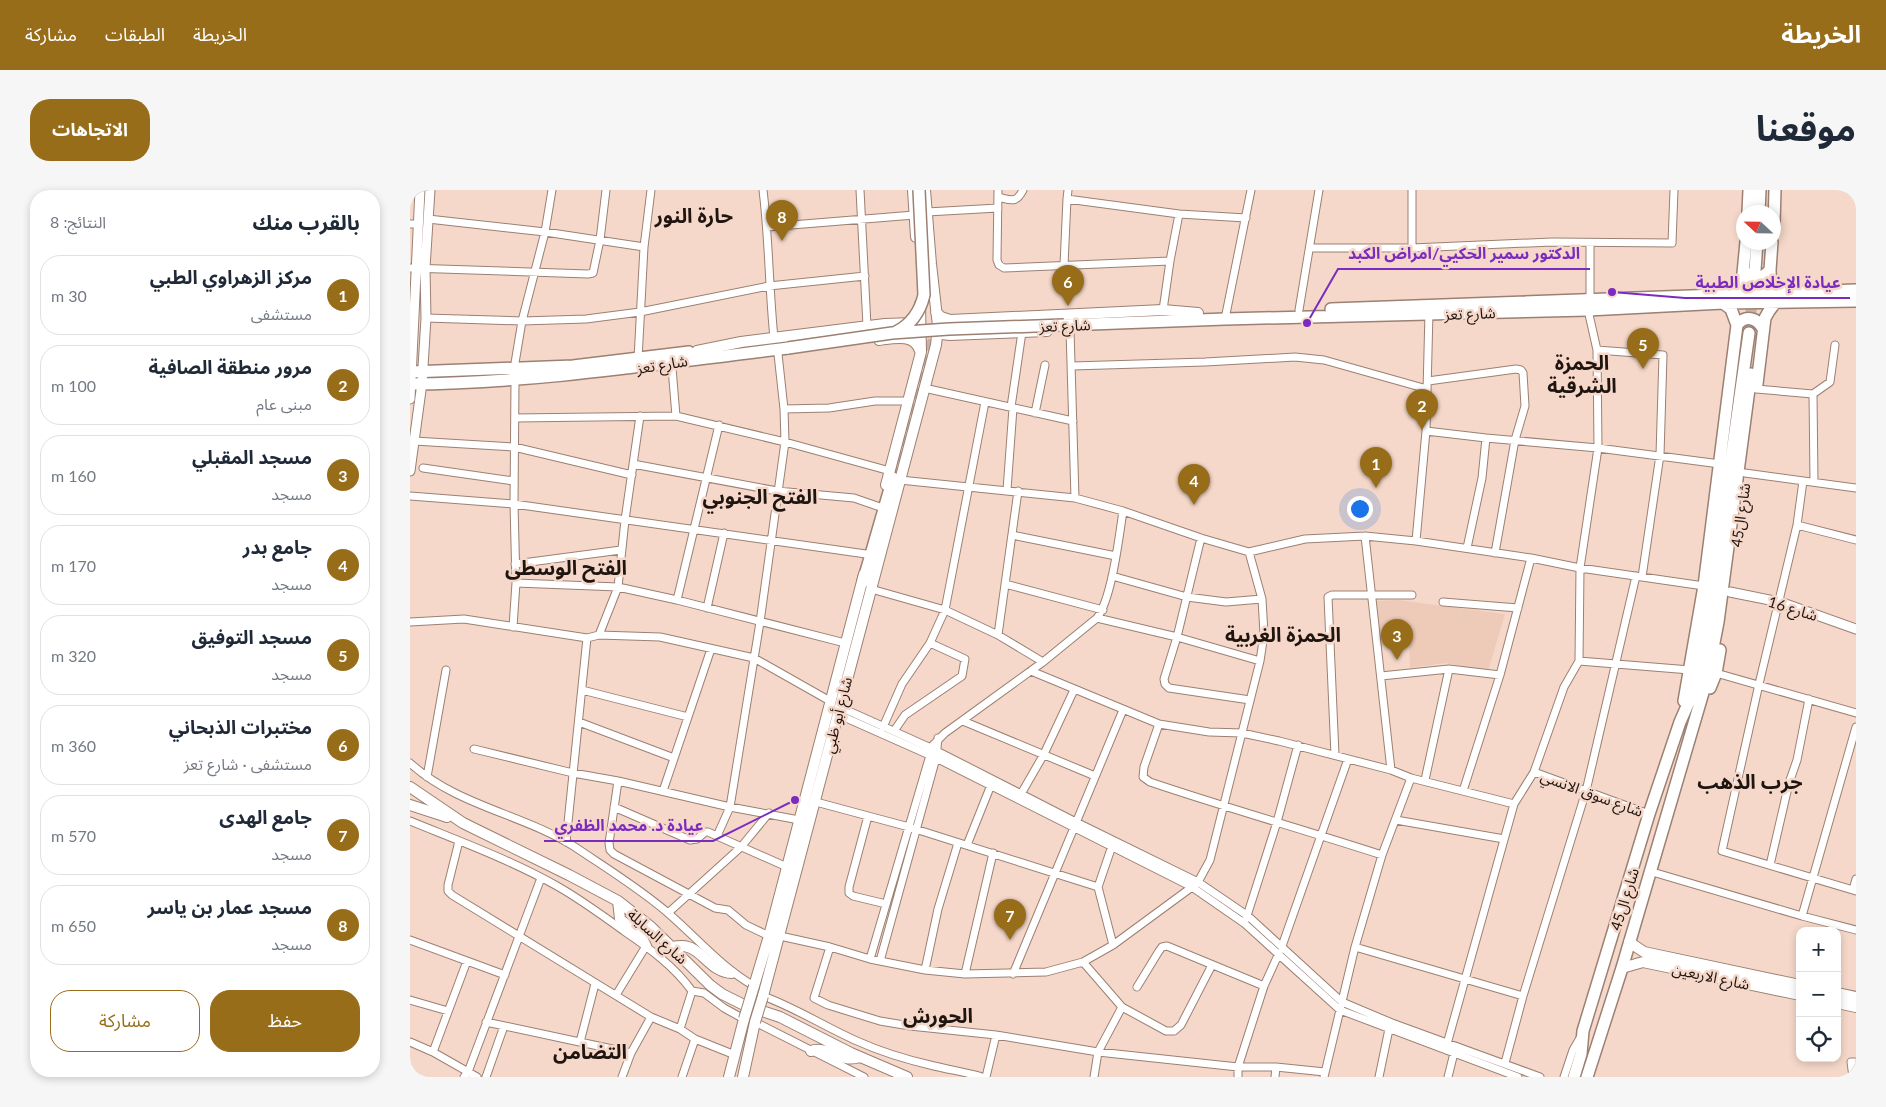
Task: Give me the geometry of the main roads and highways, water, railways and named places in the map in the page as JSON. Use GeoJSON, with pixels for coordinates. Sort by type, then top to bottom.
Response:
{"type":"FeatureCollection","features":[{"type":"Feature","properties":{"kind":"main road","name":"شارع أبو ظبي"},"geometry":{"type":"LineString","coordinates":[[895,476],[909,401],[921,352],[920,300],[913,190]]}},
{"type":"Feature","properties":{"kind":"main road"},"geometry":{"type":"LineString","coordinates":[[888,332],[904,328],[913,319],[922,304],[924,295],[919,190]]}},
{"type":"Feature","properties":{"kind":"main road","name":"شارع أبو ظبي"},"geometry":{"type":"LineString","coordinates":[[729,1077],[754,986],[775,936],[816,802],[867,585],[866,554],[880,506],[895,476],[926,384],[935,350],[938,333],[930,264],[925,190]]}},
{"type":"Feature","properties":{"kind":"main road"},"geometry":{"type":"LineString","coordinates":[[1748,205],[1749,190]]}},
{"type":"Feature","properties":{"kind":"main road"},"geometry":{"type":"LineString","coordinates":[[1759,205],[1760,190]]}},
{"type":"Feature","properties":{"kind":"main road"},"geometry":{"type":"LineString","coordinates":[[1767,190],[1767,205]]}},
{"type":"Feature","properties":{"kind":"main road"},"geometry":{"type":"LineString","coordinates":[[1775,205],[1776,190]]}},
{"type":"Feature","properties":{"kind":"main road","name":"شارع ال45"},"geometry":{"type":"LineString","coordinates":[[1574,1077],[1581,1054],[1584,1031],[1650,814],[1680,722],[1695,688],[1708,622],[1756,332],[1769,311],[1773,299],[1749,250]]}},
{"type":"Feature","properties":{"kind":"main road","name":"شارع ال45"},"geometry":{"type":"LineString","coordinates":[[1757,250],[1758,270]]}},
{"type":"Feature","properties":{"kind":"main road","name":"شارع ال45"},"geometry":{"type":"LineString","coordinates":[[1758,270],[1763,250]]}},
{"type":"Feature","properties":{"kind":"main road","name":"شارع ال45"},"geometry":{"type":"LineString","coordinates":[[1742,294],[1758,270],[1768,250]]}},
{"type":"Feature","properties":{"kind":"main road"},"geometry":{"type":"LineString","coordinates":[[918,266],[920,270],[926,271],[930,268],[930,264]]}},
{"type":"Feature","properties":{"kind":"main road"},"geometry":{"type":"LineString","coordinates":[[1773,299],[1856,290]]}},
{"type":"Feature","properties":{"kind":"main road","name":"شارع تعز"},"geometry":{"type":"LineString","coordinates":[[1589,305],[1742,294],[1773,299]]}},
{"type":"Feature","properties":{"kind":"main road"},"geometry":{"type":"LineString","coordinates":[[1773,299],[1856,301]]}},
{"type":"Feature","properties":{"kind":"main road","name":"شارع تعز"},"geometry":{"type":"LineString","coordinates":[[415,378],[514,375],[637,363],[669,362],[784,348],[888,332],[1066,325],[1196,316],[1723,303],[1773,299]]}},
{"type":"Feature","properties":{"kind":"main road"},"geometry":{"type":"LineString","coordinates":[[888,332],[913,314],[920,300]]}},
{"type":"Feature","properties":{"kind":"main road"},"geometry":{"type":"LineString","coordinates":[[1723,303],[1731,309],[1737,325],[1745,319],[1751,318],[1756,320],[1756,332]]}},
{"type":"Feature","properties":{"kind":"main road"},"geometry":{"type":"LineString","coordinates":[[936,312],[950,320],[1163,310],[1196,316]]}},
{"type":"Feature","properties":{"kind":"main road","name":"شارع تعز"},"geometry":{"type":"LineString","coordinates":[[1226,315],[1299,310],[1429,310]]}},
{"type":"Feature","properties":{"kind":"main road"},"geometry":{"type":"LineString","coordinates":[[987,319],[982,321],[980,325],[981,330],[988,334]]}},
{"type":"Feature","properties":{"kind":"main road"},"geometry":{"type":"LineString","coordinates":[[901,323],[921,321]]}},
{"type":"Feature","properties":{"kind":"main road"},"geometry":{"type":"LineString","coordinates":[[921,321],[938,333],[950,335],[1022,332],[1066,325]]}},
{"type":"Feature","properties":{"kind":"main road"},"geometry":{"type":"LineString","coordinates":[[921,321],[930,333],[935,350]]}},
{"type":"Feature","properties":{"kind":"main road","name":"شارع ال45"},"geometry":{"type":"LineString","coordinates":[[1680,722],[1704,586],[1737,325]]}},
{"type":"Feature","properties":{"kind":"main road"},"geometry":{"type":"LineString","coordinates":[[697,352],[742,342],[867,326],[911,340],[916,343],[921,352]]}},
{"type":"Feature","properties":{"kind":"main road","name":"شارع ال45"},"geometry":{"type":"LineString","coordinates":[[1694,726],[1716,673],[1730,592],[1756,389],[1756,332]]}},
{"type":"Feature","properties":{"kind":"main road","name":"شارع ال45"},"geometry":{"type":"LineString","coordinates":[[1587,1077],[1622,968],[1707,680],[1718,622],[1756,332]]}},
{"type":"Feature","properties":{"kind":"main road"},"geometry":{"type":"LineString","coordinates":[[935,350],[950,335]]}},
{"type":"Feature","properties":{"kind":"main road"},"geometry":{"type":"LineString","coordinates":[[637,363],[672,368],[784,348]]}},
{"type":"Feature","properties":{"kind":"main road","name":"شارع تعز"},"geometry":{"type":"LineString","coordinates":[[637,363],[697,352],[784,348]]}},
{"type":"Feature","properties":{"kind":"main road"},"geometry":{"type":"LineString","coordinates":[[915,378],[921,374],[925,376],[926,384]]}},
{"type":"Feature","properties":{"kind":"main road"},"geometry":{"type":"LineString","coordinates":[[867,585],[895,476]]}},
{"type":"Feature","properties":{"kind":"main road","name":"شارع أبو ظبي"},"geometry":{"type":"LineString","coordinates":[[743,1077],[755,1022],[763,996],[786,867],[845,643],[867,585]]}},
{"type":"Feature","properties":{"kind":"main road","name":"شارع السايلة"},"geometry":{"type":"LineString","coordinates":[[410,787],[463,823],[569,875],[618,902],[651,927],[710,985],[722,994],[744,1005],[780,1017],[859,1057],[907,1077]]}},
{"type":"Feature","properties":{"kind":"main road"},"geometry":{"type":"LineString","coordinates":[[410,805],[463,823]]}},
{"type":"Feature","properties":{"kind":"main road"},"geometry":{"type":"LineString","coordinates":[[618,902],[619,915],[623,922],[642,938],[646,946]]}},
{"type":"Feature","properties":{"kind":"main road","name":"شارع الاربعين"},"geometry":{"type":"LineString","coordinates":[[1629,942],[1644,957],[1796,994]]}},
{"type":"Feature","properties":{"kind":"main road"},"geometry":{"type":"LineString","coordinates":[[672,947],[690,947],[710,964],[728,973],[732,973]]}},
{"type":"Feature","properties":{"kind":"main road","name":"شارع الاربعين"},"geometry":{"type":"LineString","coordinates":[[1622,968],[1644,957],[1796,984]]}},
{"type":"Feature","properties":{"kind":"main road"},"geometry":{"type":"LineString","coordinates":[[1841,994],[1856,997]]}},
{"type":"Feature","properties":{"kind":"main road"},"geometry":{"type":"LineString","coordinates":[[1841,1004],[1856,1007]]}},
{"type":"Feature","properties":{"kind":"main road"},"geometry":{"type":"LineString","coordinates":[[810,1050],[821,1049],[848,1059],[859,1057]]}},
{"type":"Feature","properties":{"kind":"tunnel"},"geometry":{"type":"LineString","coordinates":[[1749,333],[1755,270]]}},
{"type":"Feature","properties":{"kind":"tunnel"},"geometry":{"type":"LineString","coordinates":[[789,341],[855,333]]}},
{"type":"Feature","properties":{"kind":"tunnel"},"geometry":{"type":"LineString","coordinates":[[893,478],[932,343],[937,334]]}},
{"type":"Feature","properties":{"kind":"place","name":"مسجد عمار بن ياسر"},"geometry":{"type":"Point","coordinates":[782,241]}},
{"type":"Feature","properties":{"kind":"place","name":"عيادة الإخلاص الطبية"},"geometry":{"type":"Point","coordinates":[1612,292]}},
{"type":"Feature","properties":{"kind":"place","name":"مختبرات الذبحاني"},"geometry":{"type":"Point","coordinates":[1068,306]}},
{"type":"Feature","properties":{"kind":"place","name":"الدكتور سمير الحكيي/امراض الكبد"},"geometry":{"type":"Point","coordinates":[1307,323]}},
{"type":"Feature","properties":{"kind":"place","name":"مسجد التوفيق"},"geometry":{"type":"Point","coordinates":[1643,369]}},
{"type":"Feature","properties":{"kind":"place","name":"مرور منطقة الصافية"},"geometry":{"type":"Point","coordinates":[1422,430]}},
{"type":"Feature","properties":{"kind":"place","name":"مركز الزهراوي الطبي"},"geometry":{"type":"Point","coordinates":[1376,488]}},
{"type":"Feature","properties":{"kind":"place","name":"جامع بدر"},"geometry":{"type":"Point","coordinates":[1194,505]}},
{"type":"Feature","properties":{"kind":"place","name":"مسجد المقبلي"},"geometry":{"type":"Point","coordinates":[1397,660]}},
{"type":"Feature","properties":{"kind":"place","name":"عيادة د. محمد الظفري"},"geometry":{"type":"Point","coordinates":[795,800]}},
{"type":"Feature","properties":{"kind":"place","name":"جامع الهدى"},"geometry":{"type":"Point","coordinates":[1010,940]}},
{"type":"Feature","properties":{"kind":"district","name":"حارة النور"},"geometry":{"type":"Point","coordinates":[694,215]}},
{"type":"Feature","properties":{"kind":"district","name":"الحمزة الشرقية"},"geometry":{"type":"Point","coordinates":[1582,374]}},
{"type":"Feature","properties":{"kind":"district","name":"الفتح الجنوبي"},"geometry":{"type":"Point","coordinates":[760,496]}},
{"type":"Feature","properties":{"kind":"district","name":"الفتح الوسطى"},"geometry":{"type":"Point","coordinates":[566,567]}},
{"type":"Feature","properties":{"kind":"district","name":"الحمزة الغربية"},"geometry":{"type":"Point","coordinates":[1283,634]}},
{"type":"Feature","properties":{"kind":"district","name":"جرب الذهب"},"geometry":{"type":"Point","coordinates":[1750,781]}},
{"type":"Feature","properties":{"kind":"district","name":"الحورش"},"geometry":{"type":"Point","coordinates":[938,1015]}},
{"type":"Feature","properties":{"kind":"district","name":"التضامن"},"geometry":{"type":"Point","coordinates":[590,1051]}}]}
